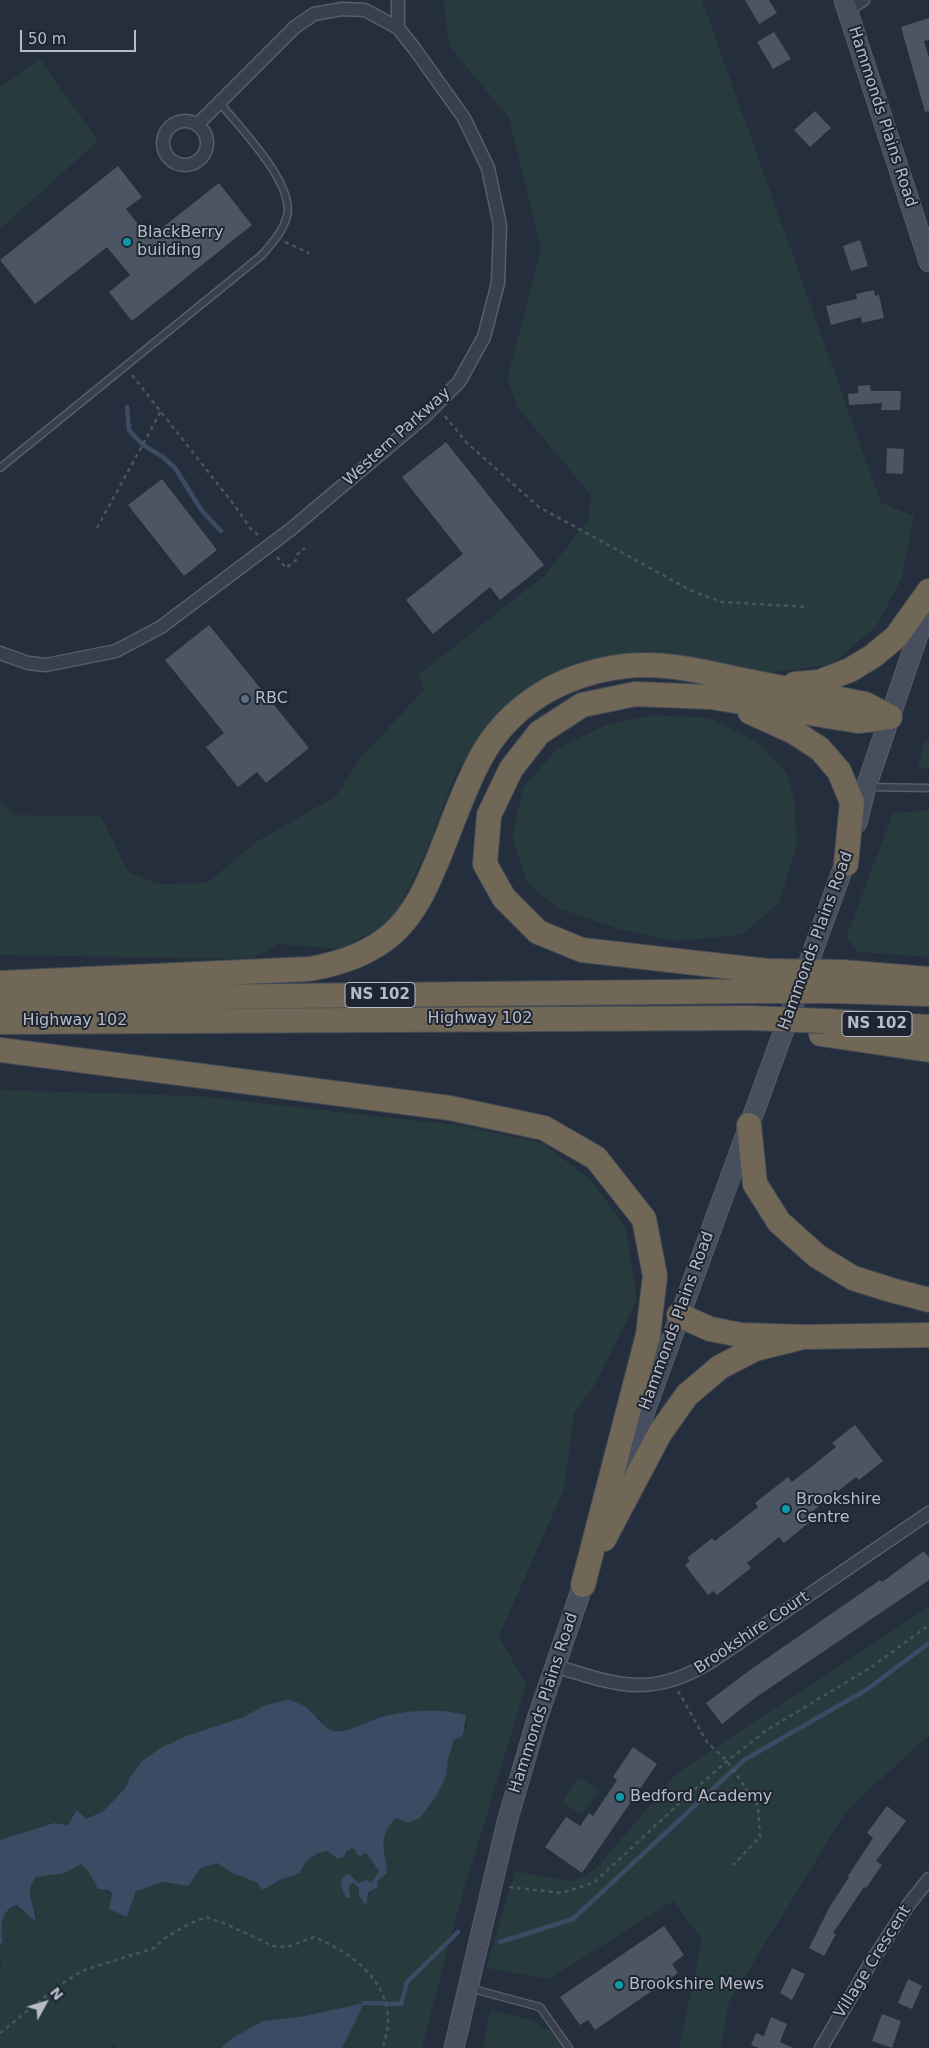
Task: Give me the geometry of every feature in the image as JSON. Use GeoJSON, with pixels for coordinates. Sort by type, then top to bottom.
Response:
{"type":"FeatureCollection","features":[{"type":"Feature","properties":{"kind":"highway"},"geometry":{"type":"LineString","coordinates":[[772,686],[819,682],[850,670],[873,656],[896,637],[929,591]]}},
{"type":"Feature","properties":{"kind":"highway"},"geometry":{"type":"LineString","coordinates":[[0,983],[309,969],[346,960],[384,940],[400,926],[416,905],[429,880],[482,755],[504,725],[533,699],[555,686],[581,675],[627,666],[684,668],[865,704],[890,717]]}},
{"type":"Feature","properties":{"kind":"highway"},"geometry":{"type":"LineString","coordinates":[[763,981],[582,950],[538,932],[504,898],[485,864],[489,815],[511,769],[539,733],[582,705],[635,694],[711,697],[858,721],[890,717]]}},
{"type":"Feature","properties":{"kind":"highway"},"geometry":{"type":"LineString","coordinates":[[711,697],[794,732],[820,748],[839,771],[852,802],[846,864]]}},
{"type":"Feature","properties":{"kind":"highway"},"geometry":{"type":"LineString","coordinates":[[838,982],[929,979]]}},
{"type":"Feature","properties":{"kind":"highway","name":"Highway 102"},"geometry":{"type":"LineString","coordinates":[[0,999],[763,981],[838,982],[929,994]]}},
{"type":"Feature","properties":{"kind":"highway","name":"Highway 102"},"geometry":{"type":"LineString","coordinates":[[0,1022],[647,1018],[823,1027],[929,1027]]}},
{"type":"Feature","properties":{"kind":"highway"},"geometry":{"type":"LineString","coordinates":[[823,1027],[929,1050]]}},
{"type":"Feature","properties":{"kind":"highway"},"geometry":{"type":"LineString","coordinates":[[0,1050],[450,1108],[544,1128],[596,1158],[644,1219],[655,1276],[648,1335],[585,1578]]}},
{"type":"Feature","properties":{"kind":"highway"},"geometry":{"type":"LineString","coordinates":[[749,1125],[755,1184],[779,1222],[817,1256],[854,1278],[929,1300]]}},
{"type":"Feature","properties":{"kind":"highway"},"geometry":{"type":"LineString","coordinates":[[679,1315],[710,1329],[741,1335],[803,1338],[929,1335]]}},
{"type":"Feature","properties":{"kind":"highway"},"geometry":{"type":"LineString","coordinates":[[585,1578],[660,1433],[686,1395],[720,1367],[755,1349],[803,1338]]}},
{"type":"Feature","properties":{"kind":"main road","name":"Hammonds Plains Road"},"geometry":{"type":"LineString","coordinates":[[851,3],[929,262]]}},
{"type":"Feature","properties":{"kind":"main road","name":"Hammonds Plains Road"},"geometry":{"type":"LineString","coordinates":[[454,2048],[507,1822],[555,1666],[679,1315],[846,864],[866,787],[929,603]]}},
{"type":"Feature","properties":{"kind":"street"},"geometry":{"type":"LineString","coordinates":[[398,0],[398,28]]}},
{"type":"Feature","properties":{"kind":"street","name":"Western Parkway"},"geometry":{"type":"LineString","coordinates":[[0,653],[28,663],[46,665],[116,651],[161,627],[290,530],[436,404],[459,382],[484,337],[498,283],[500,224],[488,168],[464,118],[398,28],[365,5],[343,5],[314,14],[296,27],[198,124]]}},
{"type":"Feature","properties":{"kind":"street","name":"Brookshire Court"},"geometry":{"type":"LineString","coordinates":[[555,1666],[622,1685],[648,1685],[672,1681],[696,1671],[712,1661],[929,1513]]}},
{"type":"Feature","properties":{"kind":"street","name":"Village Crescent"},"geometry":{"type":"LineString","coordinates":[[821,2048],[870,1964],[909,1904],[929,1879]]}},
{"type":"Feature","properties":{"kind":"lane"},"geometry":{"type":"LineString","coordinates":[[0,468],[262,255],[281,232],[288,214],[284,193],[271,166],[220,103]]}},
{"type":"Feature","properties":{"kind":"lane"},"geometry":{"type":"LineString","coordinates":[[866,787],[929,788]]}},
{"type":"Feature","properties":{"kind":"lane"},"geometry":{"type":"LineString","coordinates":[[468,1988],[540,2007],[569,2048]]}},
{"type":"Feature","properties":{"kind":"path"},"geometry":{"type":"LineString","coordinates":[[284,242],[309,252]]}},
{"type":"Feature","properties":{"kind":"path"},"geometry":{"type":"LineString","coordinates":[[125,366],[235,506],[250,528],[264,541]]}},
{"type":"Feature","properties":{"kind":"path"},"geometry":{"type":"LineString","coordinates":[[436,404],[467,443],[539,507],[692,591],[722,602],[808,607]]}},
{"type":"Feature","properties":{"kind":"path"},"geometry":{"type":"LineString","coordinates":[[97,528],[161,411]]}},
{"type":"Feature","properties":{"kind":"path"},"geometry":{"type":"LineString","coordinates":[[276,556],[286,568],[296,560],[297,555],[305,548]]}},
{"type":"Feature","properties":{"kind":"path"},"geometry":{"type":"LineString","coordinates":[[492,1885],[562,1893],[595,1882],[727,1761],[767,1730],[873,1666],[929,1625]]}},
{"type":"Feature","properties":{"kind":"path"},"geometry":{"type":"LineString","coordinates":[[672,1681],[706,1742],[727,1761],[758,1806],[760,1837],[732,1865]]}},
{"type":"Feature","properties":{"kind":"path"},"geometry":{"type":"LineString","coordinates":[[0,2033],[61,1984],[84,1970],[154,1948],[165,1938],[189,1924],[206,1917],[226,1924],[273,1946],[287,1947],[314,1937],[334,1945],[356,1960],[378,1984],[386,2002],[388,2019],[383,2048]]}},
{"type":"Feature","properties":{"kind":"shaded area"},"geometry":{"type":"Polygon","coordinates":[[[443,0],[702,0],[881,503],[914,516],[902,578],[877,625],[831,665],[765,673],[697,658],[647,651],[579,661],[537,682],[497,717],[455,774],[427,850],[393,921],[340,949],[279,944],[251,959],[0,955],[0,800],[12,815],[101,816],[128,872],[157,884],[207,883],[256,842],[336,796],[362,756],[424,690],[418,675],[545,575],[588,520],[591,495],[518,408],[507,380],[541,249],[509,118],[450,47],[443,0]]]}},
{"type":"Feature","properties":{"kind":"shaded area"},"geometry":{"type":"Polygon","coordinates":[[[40,59],[98,141],[0,229],[0,87],[40,59]]]}},
{"type":"Feature","properties":{"kind":"shaded area"},"geometry":{"type":"Polygon","coordinates":[[[653,715],[709,718],[759,743],[786,772],[794,796],[797,845],[779,903],[741,935],[672,941],[615,928],[558,908],[528,884],[512,838],[523,787],[558,748],[606,725],[653,715]]]}},
{"type":"Feature","properties":{"kind":"shaded area"},"geometry":{"type":"Polygon","coordinates":[[[925,740],[929,740],[929,768],[918,768],[925,740]]]}},
{"type":"Feature","properties":{"kind":"shaded area"},"geometry":{"type":"Polygon","coordinates":[[[929,810],[929,957],[858,952],[846,938],[893,813],[929,810]]]}},
{"type":"Feature","properties":{"kind":"shaded area"},"geometry":{"type":"Polygon","coordinates":[[[0,1090],[198,1096],[464,1126],[542,1143],[591,1180],[626,1228],[637,1300],[595,1384],[574,1414],[564,1489],[499,1636],[526,1685],[458,1910],[422,2048],[342,2048],[346,2042],[305,2016],[263,2021],[231,2039],[221,2048],[116,2048],[115,2045],[111,2048],[0,2048],[0,1964],[3,1965],[0,1959],[0,1944],[3,1942],[3,1920],[8,1910],[17,1905],[23,1911],[35,1914],[30,1899],[30,1890],[36,1877],[65,1873],[81,1864],[89,1872],[98,1889],[109,1892],[116,1898],[127,1917],[136,1891],[163,1882],[188,1886],[201,1868],[217,1863],[232,1873],[258,1883],[262,1889],[300,1873],[307,1861],[318,1854],[327,1851],[338,1859],[352,1848],[361,1856],[365,1853],[379,1871],[371,1883],[358,1883],[350,1875],[341,1887],[346,1898],[349,1886],[353,1883],[359,1888],[364,1904],[367,1903],[370,1893],[386,1865],[383,1840],[386,1832],[396,1818],[420,1818],[436,1797],[446,1777],[448,1759],[454,1740],[466,1727],[466,1716],[454,1712],[379,1717],[353,1729],[335,1731],[327,1729],[320,1718],[266,1705],[241,1718],[186,1736],[162,1747],[130,1777],[125,1788],[103,1811],[68,1825],[54,1823],[0,1840],[0,1090]]]}},
{"type":"Feature","properties":{"kind":"shaded area"},"geometry":{"type":"Polygon","coordinates":[[[929,1606],[929,1735],[847,1810],[729,2002],[721,2048],[679,2048],[702,1940],[673,1901],[549,1979],[486,1968],[515,1871],[572,1882],[595,1870],[677,1773],[929,1606]]]}},
{"type":"Feature","properties":{"kind":"shaded area"},"geometry":{"type":"Polygon","coordinates":[[[578,1777],[599,1790],[582,1815],[562,1802],[578,1777]]]}},
{"type":"Feature","properties":{"kind":"shaded area"},"geometry":{"type":"Polygon","coordinates":[[[490,2010],[531,2020],[558,2035],[566,2048],[483,2048],[490,2010]]]}},
{"type":"Feature","properties":{"kind":"water"},"geometry":{"type":"Polygon","coordinates":[[[287,1700],[298,1703],[306,1708],[330,1730],[334,1731],[345,1731],[378,1718],[398,1713],[446,1711],[466,1715],[463,1735],[454,1740],[448,1759],[446,1777],[436,1797],[420,1818],[408,1823],[396,1818],[386,1832],[384,1844],[387,1873],[377,1881],[378,1888],[368,1893],[367,1903],[364,1904],[359,1895],[359,1888],[353,1883],[349,1886],[350,1898],[346,1898],[341,1887],[342,1878],[347,1874],[358,1883],[366,1880],[371,1883],[379,1871],[366,1853],[361,1856],[358,1855],[352,1848],[346,1852],[344,1857],[338,1859],[327,1851],[318,1854],[307,1861],[300,1873],[280,1880],[262,1890],[258,1883],[232,1873],[217,1863],[201,1868],[188,1886],[163,1882],[136,1891],[127,1917],[109,1909],[112,1893],[108,1890],[98,1889],[89,1872],[81,1864],[65,1873],[36,1877],[30,1889],[35,1921],[17,1905],[12,1907],[8,1910],[3,1920],[3,1942],[0,1944],[0,1840],[54,1823],[68,1825],[77,1810],[86,1819],[103,1811],[125,1788],[130,1777],[142,1761],[162,1747],[186,1736],[241,1718],[266,1705],[287,1700]]]}},
{"type":"Feature","properties":{"kind":"water"},"geometry":{"type":"Polygon","coordinates":[[[364,2003],[342,2048],[221,2048],[231,2039],[263,2021],[305,2016],[364,2003]]]}},
{"type":"Feature","properties":{"kind":"building"},"geometry":{"type":"Polygon","coordinates":[[[745,0],[769,0],[777,13],[759,24],[745,0]]]}},
{"type":"Feature","properties":{"kind":"building"},"geometry":{"type":"Polygon","coordinates":[[[929,18],[929,40],[924,41],[929,58],[929,111],[925,112],[901,27],[929,18]]]}},
{"type":"Feature","properties":{"kind":"building"},"geometry":{"type":"Polygon","coordinates":[[[774,32],[791,59],[773,69],[757,42],[774,32]]]}},
{"type":"Feature","properties":{"kind":"building"},"geometry":{"type":"Polygon","coordinates":[[[815,111],[831,128],[810,147],[794,130],[815,111]]]}},
{"type":"Feature","properties":{"kind":"building","name":"BlackBerry building"},"geometry":{"type":"Polygon","coordinates":[[[118,166],[142,197],[126,209],[149,238],[219,183],[252,225],[132,321],[109,292],[130,275],[107,247],[35,304],[0,260],[118,166]]]}},
{"type":"Feature","properties":{"kind":"building"},"geometry":{"type":"Polygon","coordinates":[[[860,240],[868,266],[851,271],[843,246],[860,240]]]}},
{"type":"Feature","properties":{"kind":"building"},"geometry":{"type":"Polygon","coordinates":[[[874,290],[875,296],[879,295],[884,318],[862,323],[861,317],[831,325],[826,306],[857,299],[856,294],[874,290]]]}},
{"type":"Feature","properties":{"kind":"building"},"geometry":{"type":"Polygon","coordinates":[[[870,385],[871,391],[901,391],[900,410],[881,410],[882,403],[849,405],[848,394],[858,393],[858,386],[870,385]]]}},
{"type":"Feature","properties":{"kind":"building"},"geometry":{"type":"Polygon","coordinates":[[[446,442],[544,565],[500,600],[490,587],[433,634],[406,600],[463,554],[402,477],[446,442]]]}},
{"type":"Feature","properties":{"kind":"building"},"geometry":{"type":"Polygon","coordinates":[[[887,448],[904,449],[903,474],[886,473],[887,448]]]}},
{"type":"Feature","properties":{"kind":"building"},"geometry":{"type":"Polygon","coordinates":[[[162,479],[217,550],[184,576],[128,505],[162,479]]]}},
{"type":"Feature","properties":{"kind":"building"},"geometry":{"type":"Polygon","coordinates":[[[209,625],[309,748],[266,783],[257,772],[238,787],[206,747],[224,733],[165,660],[209,625]]]}},
{"type":"Feature","properties":{"kind":"building","name":"Brookshire Centre"},"geometry":{"type":"Polygon","coordinates":[[[855,1425],[883,1461],[859,1480],[856,1477],[813,1511],[817,1516],[784,1543],[779,1537],[747,1563],[751,1568],[717,1595],[713,1591],[708,1595],[685,1565],[690,1561],[687,1558],[712,1538],[715,1541],[758,1507],[755,1503],[788,1477],[792,1482],[836,1447],[832,1443],[855,1425]]]}},
{"type":"Feature","properties":{"kind":"building"},"geometry":{"type":"Polygon","coordinates":[[[924,1551],[929,1558],[929,1580],[755,1698],[722,1724],[706,1703],[750,1670],[880,1580],[882,1582],[924,1551]]]}},
{"type":"Feature","properties":{"kind":"building","name":"Bedford Academy"},"geometry":{"type":"Polygon","coordinates":[[[633,1747],[657,1764],[582,1873],[545,1847],[566,1817],[580,1826],[589,1813],[593,1816],[617,1780],[613,1777],[633,1747]]]}},
{"type":"Feature","properties":{"kind":"building"},"geometry":{"type":"Polygon","coordinates":[[[887,1806],[906,1821],[876,1861],[882,1865],[866,1888],[864,1887],[833,1933],[836,1934],[824,1956],[809,1948],[829,1908],[873,1838],[867,1833],[887,1806]]]}},
{"type":"Feature","properties":{"kind":"building","name":"Brookshire Mews"},"geometry":{"type":"Polygon","coordinates":[[[664,1926],[684,1955],[672,1964],[678,1973],[595,2030],[588,2020],[580,2025],[560,1997],[664,1926]]]}},
{"type":"Feature","properties":{"kind":"building"},"geometry":{"type":"Polygon","coordinates":[[[792,1968],[805,1974],[792,2000],[780,1993],[792,1968]]]}},
{"type":"Feature","properties":{"kind":"building"},"geometry":{"type":"Polygon","coordinates":[[[908,1979],[922,1986],[912,2009],[898,2003],[908,1979]]]}},
{"type":"Feature","properties":{"kind":"building"},"geometry":{"type":"Polygon","coordinates":[[[882,2014],[901,2021],[892,2048],[872,2041],[882,2014]]]}},
{"type":"Feature","properties":{"kind":"building"},"geometry":{"type":"Polygon","coordinates":[[[771,2017],[787,2024],[780,2042],[793,2048],[759,2048],[751,2045],[756,2033],[764,2036],[771,2017]]]}},
{"type":"Feature","properties":{"kind":"waterway"},"geometry":{"type":"LineString","coordinates":[[127,407],[129,430],[143,445],[163,457],[175,468],[202,511],[221,531]]}},
{"type":"Feature","properties":{"kind":"waterway"},"geometry":{"type":"LineString","coordinates":[[500,1942],[573,1919],[744,1760],[866,1690],[929,1643]]}},
{"type":"Feature","properties":{"kind":"waterway"},"geometry":{"type":"LineString","coordinates":[[364,2003],[401,2004],[407,1982],[458,1932]]}},
{"type":"Feature","properties":{"kind":"place","name":"BlackBerry building"},"geometry":{"type":"Point","coordinates":[127,242]}},
{"type":"Feature","properties":{"kind":"place","name":"RBC"},"geometry":{"type":"Point","coordinates":[245,699]}},
{"type":"Feature","properties":{"kind":"place","name":"Brookshire Centre"},"geometry":{"type":"Point","coordinates":[786,1509]}},
{"type":"Feature","properties":{"kind":"place","name":"Bedford Academy"},"geometry":{"type":"Point","coordinates":[620,1797]}},
{"type":"Feature","properties":{"kind":"place","name":"Brookshire Mews"},"geometry":{"type":"Point","coordinates":[619,1985]}}]}
